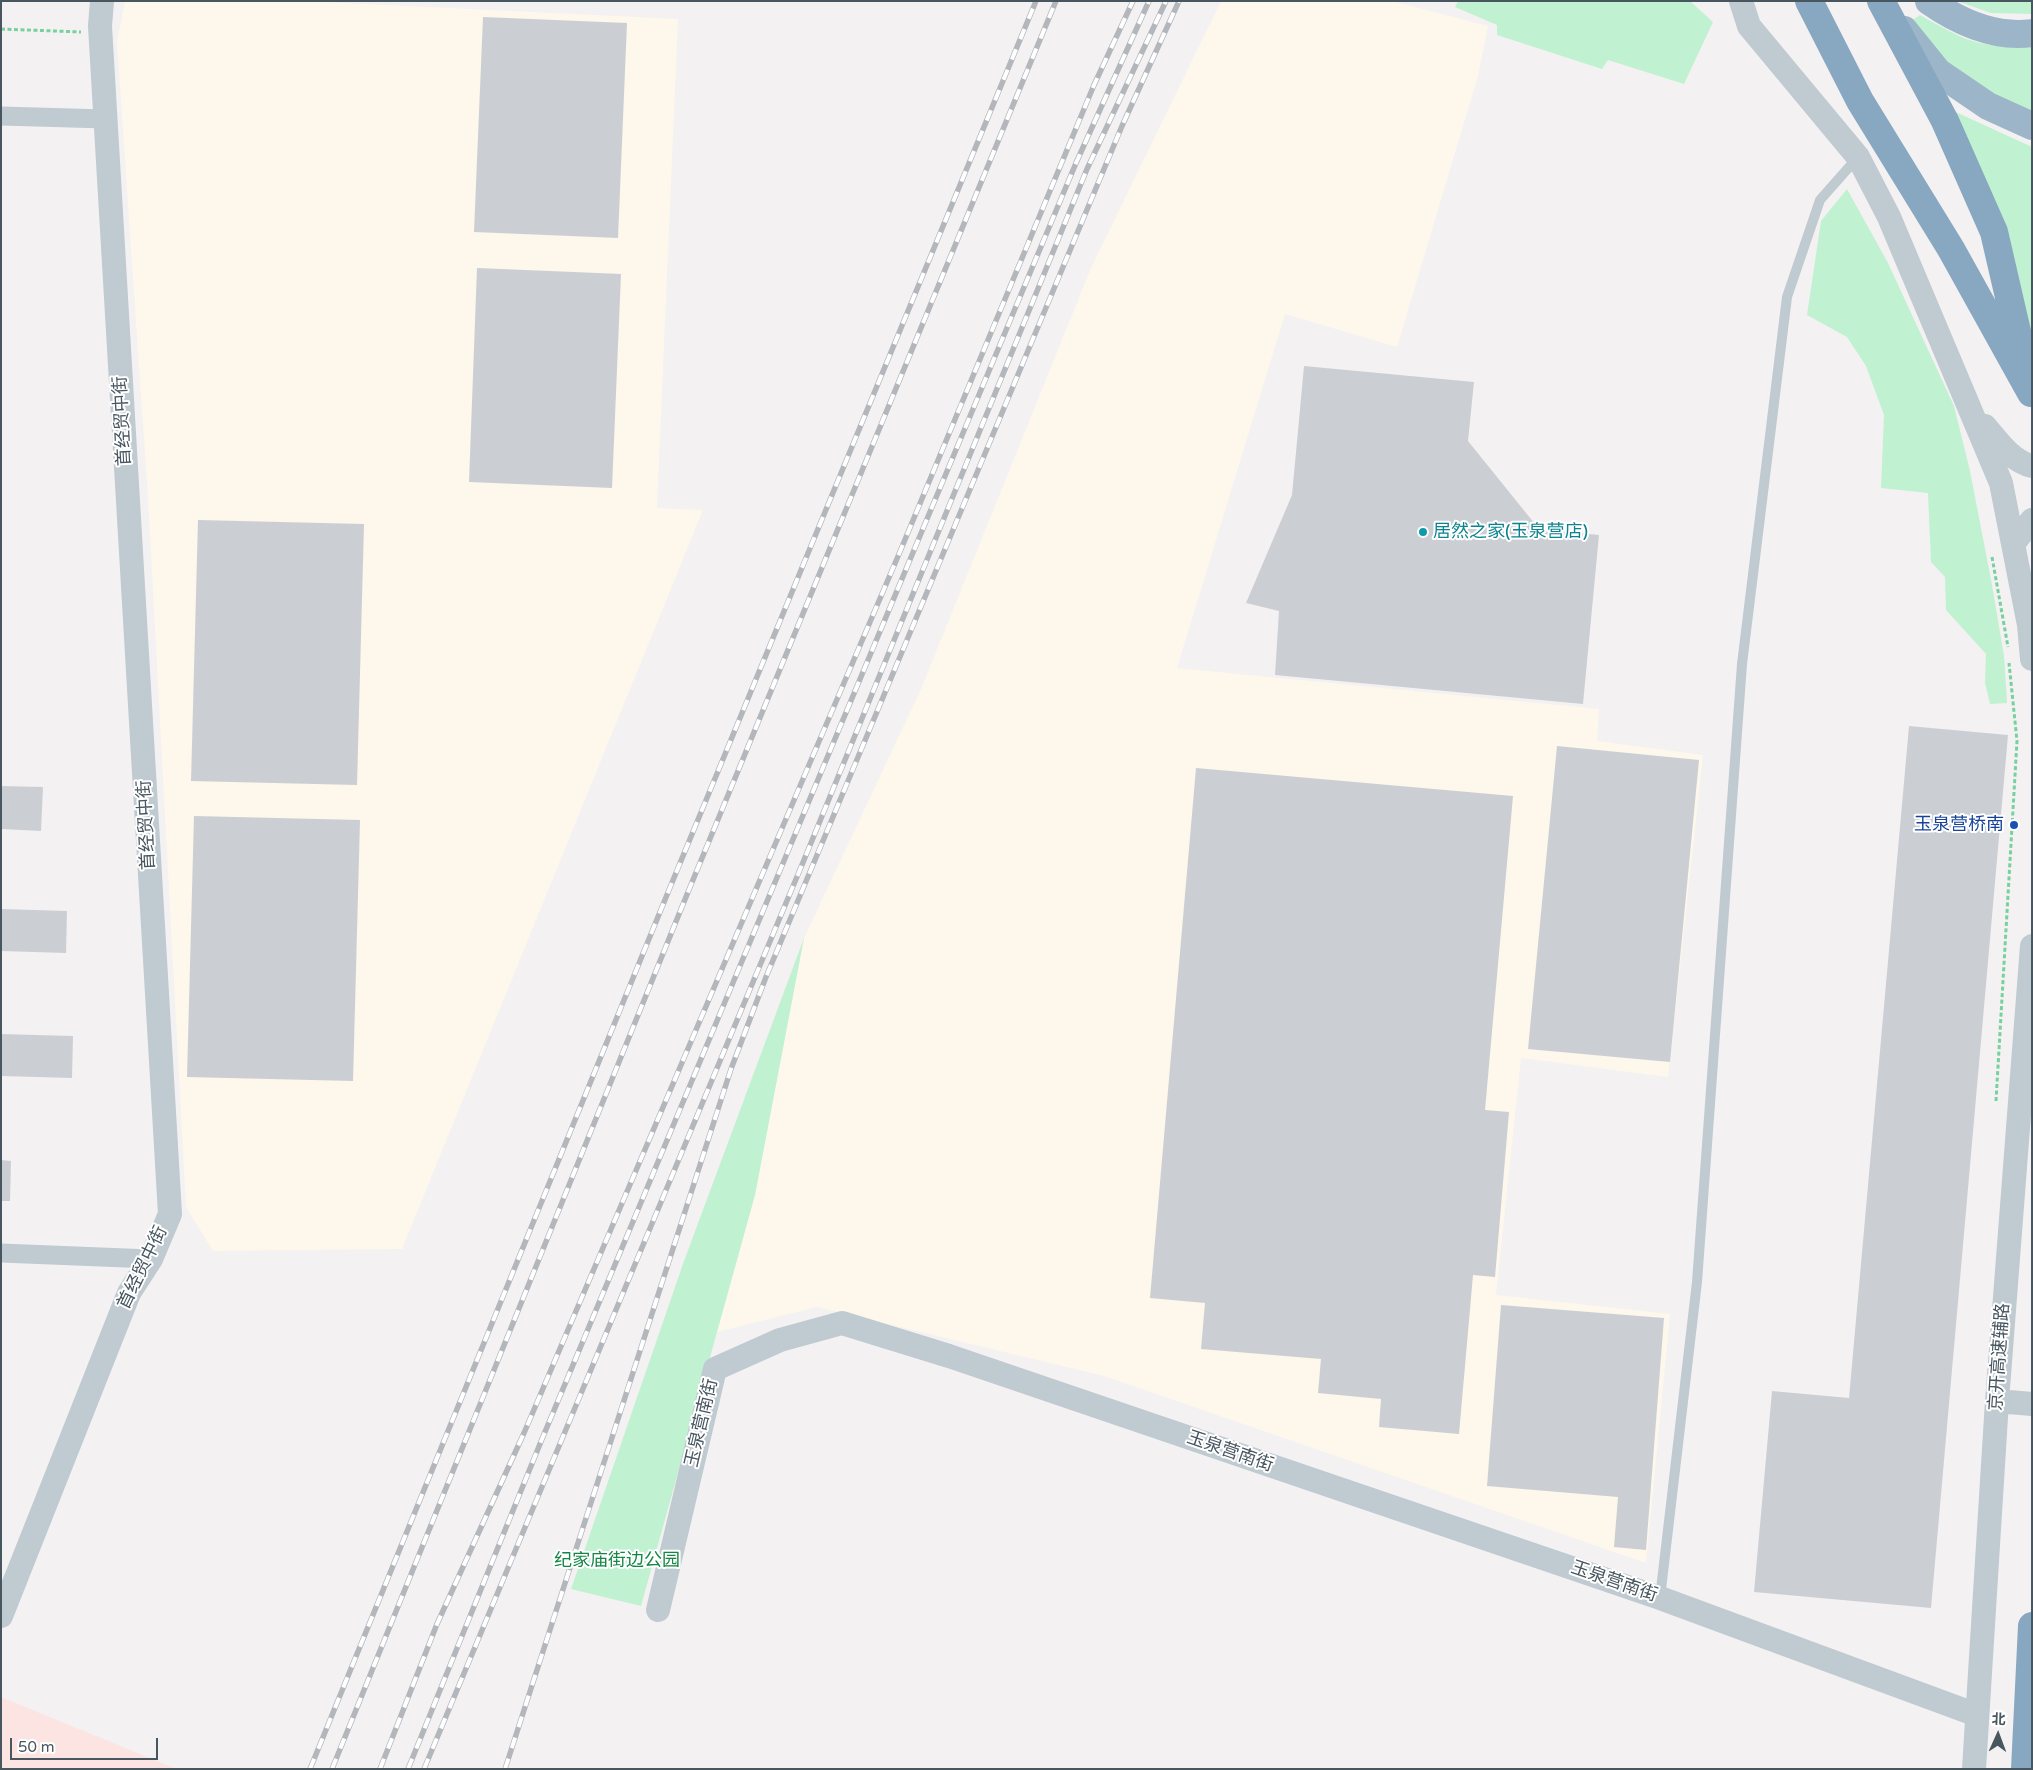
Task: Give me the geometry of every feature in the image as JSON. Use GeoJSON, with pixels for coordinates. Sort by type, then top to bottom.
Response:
{"type":"FeatureCollection","features":[{"type":"Feature","properties":{"kind":"highway"},"geometry":{"type":"LineString","coordinates":[[1808,1],[1860,101],[1952,249],[2031,394]]}},
{"type":"Feature","properties":{"kind":"highway"},"geometry":{"type":"LineString","coordinates":[[1881,1],[1945,121],[1994,232],[2031,394]]}},
{"type":"Feature","properties":{"kind":"highway"},"geometry":{"type":"LineString","coordinates":[[1881,1],[1938,72],[1988,106],[2032,126]]}},
{"type":"Feature","properties":{"kind":"highway"},"geometry":{"type":"LineString","coordinates":[[1929,1],[1946,13],[1980,28],[2018,35],[2032,33]]}},
{"type":"Feature","properties":{"kind":"highway"},"geometry":{"type":"LineString","coordinates":[[2025,1769],[2032,1626]]}},
{"type":"Feature","properties":{"kind":"street","name":"首经贸中街"},"geometry":{"type":"LineString","coordinates":[[1,1616],[129,1293],[151,1259],[170,1214],[101,33],[102,1]]}},
{"type":"Feature","properties":{"kind":"street"},"geometry":{"type":"LineString","coordinates":[[1726,1],[1858,157],[1889,217],[2001,483],[2029,625],[2020,658]]}},
{"type":"Feature","properties":{"kind":"street"},"geometry":{"type":"LineString","coordinates":[[1741,1],[1749,26]]}},
{"type":"Feature","properties":{"kind":"street"},"geometry":{"type":"LineString","coordinates":[[1,116],[106,119]]}},
{"type":"Feature","properties":{"kind":"street"},"geometry":{"type":"LineString","coordinates":[[1971,409],[2003,448],[2024,465],[2032,466]]}},
{"type":"Feature","properties":{"kind":"street"},"geometry":{"type":"LineString","coordinates":[[2013,544],[2032,520]]}},
{"type":"Feature","properties":{"kind":"street","name":"京开高速辅路"},"geometry":{"type":"LineString","coordinates":[[1974,1769],[1997,1401],[2032,946]]}},
{"type":"Feature","properties":{"kind":"street"},"geometry":{"type":"LineString","coordinates":[[1,1254],[151,1259]]}},
{"type":"Feature","properties":{"kind":"street","name":"玉泉营南街"},"geometry":{"type":"LineString","coordinates":[[658,1610],[715,1369],[780,1340],[842,1323],[949,1356],[1660,1598],[1977,1715]]}},
{"type":"Feature","properties":{"kind":"street"},"geometry":{"type":"LineString","coordinates":[[1997,1401],[2032,1404]]}},
{"type":"Feature","properties":{"kind":"lane"},"geometry":{"type":"LineString","coordinates":[[1660,1598],[1697,1282],[1742,664],[1787,297],[1820,200],[1858,157]]}},
{"type":"Feature","properties":{"kind":"path"},"geometry":{"type":"LineString","coordinates":[[1,29],[101,33]]}},
{"type":"Feature","properties":{"kind":"path"},"geometry":{"type":"LineString","coordinates":[[1991,555],[2008,648]]}},
{"type":"Feature","properties":{"kind":"path"},"geometry":{"type":"LineString","coordinates":[[1996,1110],[2020,658]]}},
{"type":"Feature","properties":{"kind":"shaded area"},"geometry":{"type":"Polygon","coordinates":[[[125,1],[303,1],[678,19],[657,508],[703,510],[402,1249],[213,1251],[186,1207],[148,498],[117,42],[125,1]]]}},
{"type":"Feature","properties":{"kind":"shaded area"},"geometry":{"type":"Polygon","coordinates":[[[1221,1],[1392,1],[1488,26],[1478,76],[1397,347],[1285,314],[1177,668],[1599,709],[1597,741],[1703,755],[1668,1077],[1521,1058],[1496,1295],[1670,1314],[1646,1563],[1104,1376],[817,1307],[717,1332],[755,1195],[804,938],[921,689],[1091,268],[1221,1]]]}},
{"type":"Feature","properties":{"kind":"shaded area"},"geometry":{"type":"Polygon","coordinates":[[[1,1697],[174,1768],[174,1769],[1,1769],[1,1697]]]}},
{"type":"Feature","properties":{"kind":"green space"},"geometry":{"type":"Polygon","coordinates":[[[1458,1],[1690,1],[1713,22],[1684,84],[1608,60],[1602,69],[1497,35],[1497,25],[1455,7],[1458,1]]]}},
{"type":"Feature","properties":{"kind":"green space"},"geometry":{"type":"Polygon","coordinates":[[[1957,1],[2032,1],[2032,14],[1991,13],[1957,1]]]}},
{"type":"Feature","properties":{"kind":"green space"},"geometry":{"type":"Polygon","coordinates":[[[1920,15],[1961,37],[1973,41],[1998,46],[2032,44],[2032,117],[1973,87],[1923,43],[1911,21],[1920,15]]]}},
{"type":"Feature","properties":{"kind":"green space"},"geometry":{"type":"Polygon","coordinates":[[[1947,108],[2032,147],[2032,336],[1947,108]]]}},
{"type":"Feature","properties":{"kind":"green space"},"geometry":{"type":"Polygon","coordinates":[[[1847,189],[1888,263],[1954,406],[1970,471],[1992,585],[2004,656],[2007,703],[1990,704],[1985,683],[1986,654],[1946,610],[1945,577],[1931,562],[1928,493],[1881,488],[1884,415],[1866,366],[1847,337],[1807,315],[1821,221],[1847,189]]]}},
{"type":"Feature","properties":{"kind":"green space","name":"纪家庙街边公园"},"geometry":{"type":"Polygon","coordinates":[[[804,938],[755,1195],[641,1606],[571,1589],[684,1261],[804,938]]]}},
{"type":"Feature","properties":{"kind":"building"},"geometry":{"type":"Polygon","coordinates":[[[483,17],[627,23],[618,238],[474,232],[483,17]]]}},
{"type":"Feature","properties":{"kind":"building"},"geometry":{"type":"Polygon","coordinates":[[[477,268],[621,274],[612,488],[469,482],[477,268]]]}},
{"type":"Feature","properties":{"kind":"building","name":"居然之家(玉泉营店)"},"geometry":{"type":"Polygon","coordinates":[[[1304,366],[1474,382],[1468,441],[1539,529],[1599,535],[1583,704],[1275,675],[1279,611],[1246,603],[1292,495],[1304,366]]]}},
{"type":"Feature","properties":{"kind":"building"},"geometry":{"type":"Polygon","coordinates":[[[198,520],[364,524],[357,785],[191,781],[198,520]]]}},
{"type":"Feature","properties":{"kind":"building"},"geometry":{"type":"Polygon","coordinates":[[[1909,726],[2008,735],[1931,1608],[1754,1592],[1772,1391],[1849,1398],[1909,726]]]}},
{"type":"Feature","properties":{"kind":"building"},"geometry":{"type":"Polygon","coordinates":[[[1557,746],[1699,760],[1670,1062],[1528,1049],[1557,746]]]}},
{"type":"Feature","properties":{"kind":"building"},"geometry":{"type":"Polygon","coordinates":[[[1196,768],[1513,796],[1485,1110],[1509,1112],[1495,1277],[1473,1275],[1459,1434],[1379,1427],[1381,1399],[1318,1393],[1321,1359],[1201,1349],[1205,1303],[1150,1298],[1196,768]]]}},
{"type":"Feature","properties":{"kind":"building"},"geometry":{"type":"Polygon","coordinates":[[[1,786],[43,787],[41,831],[1,829],[1,786]]]}},
{"type":"Feature","properties":{"kind":"building"},"geometry":{"type":"Polygon","coordinates":[[[194,816],[360,820],[353,1081],[187,1077],[194,816]]]}},
{"type":"Feature","properties":{"kind":"building"},"geometry":{"type":"Polygon","coordinates":[[[1,909],[67,911],[66,953],[1,951],[1,909]]]}},
{"type":"Feature","properties":{"kind":"building"},"geometry":{"type":"Polygon","coordinates":[[[1,1034],[73,1036],[72,1078],[1,1076],[1,1034]]]}},
{"type":"Feature","properties":{"kind":"building"},"geometry":{"type":"Polygon","coordinates":[[[1,1160],[11,1161],[10,1201],[1,1201],[1,1160]]]}},
{"type":"Feature","properties":{"kind":"building"},"geometry":{"type":"Polygon","coordinates":[[[1501,1305],[1664,1318],[1646,1550],[1614,1547],[1618,1497],[1487,1486],[1501,1305]]]}},
{"type":"Feature","properties":{"kind":"railway"},"geometry":{"type":"LineString","coordinates":[[310,1769],[671,885],[1036,1]]}},
{"type":"Feature","properties":{"kind":"railway"},"geometry":{"type":"LineString","coordinates":[[332,1769],[688,892],[1056,1]]}},
{"type":"Feature","properties":{"kind":"railway"},"geometry":{"type":"LineString","coordinates":[[380,1769],[437,1624],[524,1433],[899,554],[1094,85],[1133,1]]}},
{"type":"Feature","properties":{"kind":"railway"},"geometry":{"type":"LineString","coordinates":[[408,1769],[542,1439],[1076,163],[1149,1]]}},
{"type":"Feature","properties":{"kind":"railway"},"geometry":{"type":"LineString","coordinates":[[424,1769],[804,860],[1087,169],[1166,1]]}},
{"type":"Feature","properties":{"kind":"railway"},"geometry":{"type":"LineString","coordinates":[[505,1769],[731,1069],[766,977],[1122,126],[1179,1]]}},
{"type":"Feature","properties":{"kind":"place","name":"居然之家(玉泉营店)"},"geometry":{"type":"Point","coordinates":[1423,532]}},
{"type":"Feature","properties":{"kind":"place","name":"玉泉营桥南"},"geometry":{"type":"Point","coordinates":[2014,825]}}]}
